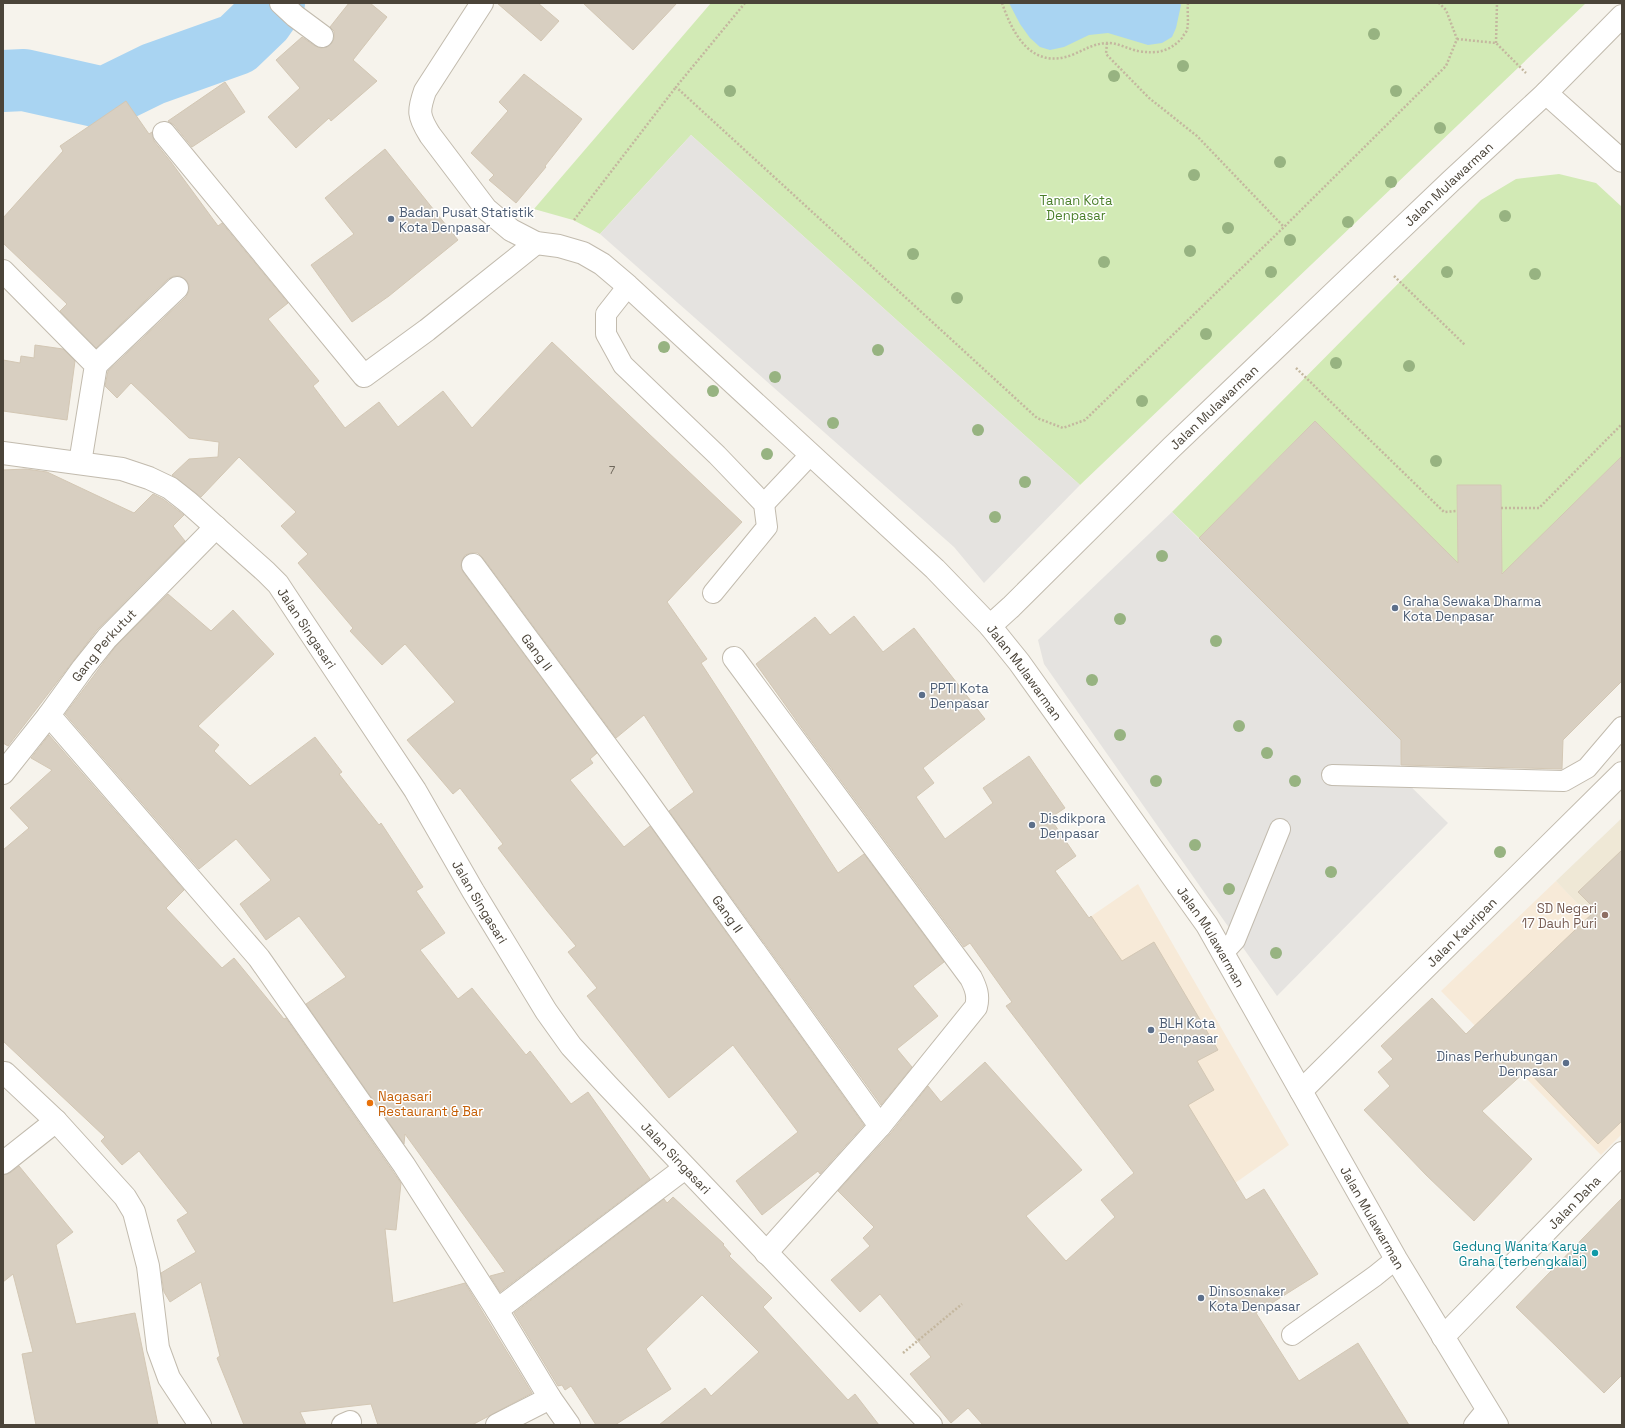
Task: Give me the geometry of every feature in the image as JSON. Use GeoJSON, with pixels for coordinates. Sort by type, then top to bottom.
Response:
{"type":"FeatureCollection","features":[{"type":"Feature","properties":{"kind":"street"},"geometry":{"type":"LineString","coordinates":[[482,3],[425,91],[419,112],[422,123],[430,135],[486,208],[511,230],[536,243],[559,246],[583,253],[602,264],[628,286],[935,569],[990,626]]}},
{"type":"Feature","properties":{"kind":"street"},"geometry":{"type":"LineString","coordinates":[[288,9],[322,36]]}},
{"type":"Feature","properties":{"kind":"street","name":"Jalan Mulawarman"},"geometry":{"type":"LineString","coordinates":[[1486,1420],[1442,1337],[1396,1259],[1207,925],[1048,700],[990,626],[1275,347],[1546,93],[1622,16]]}},
{"type":"Feature","properties":{"kind":"street"},"geometry":{"type":"LineString","coordinates":[[1546,93],[1622,161]]}},
{"type":"Feature","properties":{"kind":"street"},"geometry":{"type":"LineString","coordinates":[[164,133],[364,376],[427,330],[536,243]]}},
{"type":"Feature","properties":{"kind":"street"},"geometry":{"type":"LineString","coordinates":[[3,271],[96,365]]}},
{"type":"Feature","properties":{"kind":"street"},"geometry":{"type":"LineString","coordinates":[[80,463],[96,365],[177,288]]}},
{"type":"Feature","properties":{"kind":"street","name":"Jalan Singasari"},"geometry":{"type":"LineString","coordinates":[[3,453],[122,469],[149,478],[170,488],[189,502],[278,584],[415,790],[473,891],[546,1011],[571,1046],[766,1254],[881,1371],[931,1425]]}},
{"type":"Feature","properties":{"kind":"street","name":"Gang Perkutut"},"geometry":{"type":"LineString","coordinates":[[3,773],[49,715],[82,668],[107,638],[216,527]]}},
{"type":"Feature","properties":{"kind":"street","name":"Gang II"},"geometry":{"type":"LineString","coordinates":[[473,565],[634,783],[880,1126]]}},
{"type":"Feature","properties":{"kind":"street"},"geometry":{"type":"LineString","coordinates":[[734,658],[971,978],[976,989],[978,1000],[976,1007],[880,1126],[766,1254]]}},
{"type":"Feature","properties":{"kind":"street"},"geometry":{"type":"LineString","coordinates":[[49,715],[259,958],[404,1165],[497,1310],[550,1398],[569,1425]]}},
{"type":"Feature","properties":{"kind":"street","name":"Jalan Kauripan"},"geometry":{"type":"LineString","coordinates":[[1301,1091],[1622,773]]}},
{"type":"Feature","properties":{"kind":"street"},"geometry":{"type":"LineString","coordinates":[[5,1073],[56,1121],[125,1197],[134,1212],[148,1266],[158,1348],[169,1378],[200,1425]]}},
{"type":"Feature","properties":{"kind":"street"},"geometry":{"type":"LineString","coordinates":[[3,1163],[56,1121]]}},
{"type":"Feature","properties":{"kind":"street","name":"Jalan Daha"},"geometry":{"type":"LineString","coordinates":[[1442,1337],[1622,1153]]}},
{"type":"Feature","properties":{"kind":"street"},"geometry":{"type":"LineString","coordinates":[[497,1310],[685,1168]]}},
{"type":"Feature","properties":{"kind":"street"},"geometry":{"type":"LineString","coordinates":[[497,1425],[550,1398]]}},
{"type":"Feature","properties":{"kind":"lane"},"geometry":{"type":"LineString","coordinates":[[628,286],[606,314],[606,334],[623,364],[717,454],[764,504],[767,527],[713,593]]}},
{"type":"Feature","properties":{"kind":"lane"},"geometry":{"type":"LineString","coordinates":[[764,504],[811,454]]}},
{"type":"Feature","properties":{"kind":"lane"},"geometry":{"type":"LineString","coordinates":[[1332,776],[1564,782],[1587,768],[1622,727]]}},
{"type":"Feature","properties":{"kind":"lane"},"geometry":{"type":"LineString","coordinates":[[1223,953],[1235,940],[1280,829]]}},
{"type":"Feature","properties":{"kind":"lane"},"geometry":{"type":"LineString","coordinates":[[1292,1335],[1396,1259]]}},
{"type":"Feature","properties":{"kind":"path"},"geometry":{"type":"LineString","coordinates":[[559,246],[573,220],[676,87],[745,3]]}},
{"type":"Feature","properties":{"kind":"path"},"geometry":{"type":"LineString","coordinates":[[1002,3],[1007,18],[1020,40],[1035,55],[1051,59],[1071,55],[1089,46],[1108,43],[1138,51],[1162,52],[1175,45],[1187,32],[1188,3]]}},
{"type":"Feature","properties":{"kind":"path"},"geometry":{"type":"LineString","coordinates":[[676,87],[1037,418],[1063,428],[1085,420],[1284,227],[1446,66],[1457,39],[1446,10],[1439,3]]}},
{"type":"Feature","properties":{"kind":"path"},"geometry":{"type":"LineString","coordinates":[[1496,44],[1497,3]]}},
{"type":"Feature","properties":{"kind":"path"},"geometry":{"type":"LineString","coordinates":[[1457,39],[1496,44],[1546,93]]}},
{"type":"Feature","properties":{"kind":"path"},"geometry":{"type":"LineString","coordinates":[[1108,43],[1106,54],[1135,84],[1197,136],[1284,227]]}},
{"type":"Feature","properties":{"kind":"path"},"geometry":{"type":"LineString","coordinates":[[1372,255],[1465,345]]}},
{"type":"Feature","properties":{"kind":"path"},"geometry":{"type":"LineString","coordinates":[[1275,347],[1444,512],[1457,511]]}},
{"type":"Feature","properties":{"kind":"path"},"geometry":{"type":"LineString","coordinates":[[1501,508],[1539,508],[1622,424]]}},
{"type":"Feature","properties":{"kind":"path"},"geometry":{"type":"LineString","coordinates":[[881,1371],[962,1304]]}},
{"type":"Feature","properties":{"kind":"shaded area"},"geometry":{"type":"Polygon","coordinates":[[[691,135],[1080,485],[984,583],[954,547],[600,234],[691,135]]]}},
{"type":"Feature","properties":{"kind":"shaded area"},"geometry":{"type":"Polygon","coordinates":[[[1172,512],[1390,728],[1402,728],[1400,776],[1448,823],[1277,996],[1044,664],[1038,640],[1172,512]]]}},
{"type":"Feature","properties":{"kind":"shaded area","name":"SD Negeri 17 Dauh Puri"},"geometry":{"type":"Polygon","coordinates":[[[1622,818],[1622,950],[1556,881],[1622,818]]]}},
{"type":"Feature","properties":{"kind":"shaded area","name":"Dinas Perhubungan Denpasar"},"geometry":{"type":"Polygon","coordinates":[[[1556,881],[1622,950],[1622,1134],[1601,1155],[1441,991],[1556,881]]]}},
{"type":"Feature","properties":{"kind":"shaded area","name":"BLH Kota Denpasar"},"geometry":{"type":"Polygon","coordinates":[[[1138,884],[1289,1145],[1194,1212],[1032,957],[1138,884]]]}},
{"type":"Feature","properties":{"kind":"green space","name":"Taman Kota Denpasar"},"geometry":{"type":"Polygon","coordinates":[[[711,3],[1586,3],[1080,485],[691,135],[600,234],[573,220],[534,209],[711,3]]]}},
{"type":"Feature","properties":{"kind":"green space"},"geometry":{"type":"Polygon","coordinates":[[[1559,174],[1596,183],[1622,207],[1622,456],[1521,556],[1519,572],[1495,573],[1501,527],[1501,485],[1457,485],[1457,529],[1461,529],[1461,573],[1315,421],[1199,538],[1172,512],[1481,200],[1516,179],[1559,174]]]}},
{"type":"Feature","properties":{"kind":"water"},"geometry":{"type":"Polygon","coordinates":[[[1009,3],[1180,3],[1181,5],[1176,28],[1172,37],[1162,43],[1148,45],[1108,33],[1089,35],[1064,47],[1050,50],[1040,47],[1030,38],[1020,24],[1009,3]]]}},
{"type":"Feature","properties":{"kind":"building"},"geometry":{"type":"Polygon","coordinates":[[[349,3],[370,3],[387,17],[353,60],[377,81],[331,121],[329,118],[296,148],[268,117],[300,88],[276,60],[302,37],[315,46],[321,48],[327,47],[332,43],[334,38],[334,31],[330,27],[349,3]]]}},
{"type":"Feature","properties":{"kind":"building"},"geometry":{"type":"Polygon","coordinates":[[[497,3],[538,3],[559,21],[541,41],[497,3]]]}},
{"type":"Feature","properties":{"kind":"building"},"geometry":{"type":"Polygon","coordinates":[[[583,3],[677,3],[633,50],[583,3]]]}},
{"type":"Feature","properties":{"kind":"building"},"geometry":{"type":"Polygon","coordinates":[[[524,74],[582,119],[545,166],[546,167],[516,203],[489,180],[494,175],[471,153],[508,111],[499,102],[524,74]]]}},
{"type":"Feature","properties":{"kind":"building"},"geometry":{"type":"Polygon","coordinates":[[[225,82],[245,112],[192,147],[174,125],[168,121],[225,82]]]}},
{"type":"Feature","properties":{"kind":"building"},"geometry":{"type":"Polygon","coordinates":[[[126,101],[149,134],[152,132],[154,141],[218,226],[222,223],[288,303],[268,319],[319,381],[313,386],[345,428],[379,402],[398,427],[443,391],[472,428],[552,342],[742,522],[667,602],[707,659],[701,663],[838,873],[864,854],[944,962],[913,986],[938,1016],[897,1049],[912,1067],[881,1105],[669,811],[694,792],[644,715],[616,738],[483,558],[478,553],[465,555],[461,566],[463,572],[597,753],[590,759],[593,763],[570,780],[624,847],[650,826],[864,1125],[820,1174],[818,1171],[762,1215],[736,1181],[798,1132],[733,1045],[669,1098],[587,996],[597,988],[568,952],[576,946],[498,848],[503,844],[460,788],[453,794],[407,740],[455,702],[405,644],[382,665],[350,631],[353,628],[298,563],[308,554],[281,526],[296,512],[239,457],[201,497],[172,475],[189,459],[218,457],[219,442],[189,438],[131,383],[117,398],[105,386],[108,371],[186,297],[189,291],[189,285],[186,280],[180,276],[174,276],[168,279],[96,348],[60,311],[67,304],[3,243],[3,218],[63,151],[60,146],[126,101]]]}},
{"type":"Feature","properties":{"kind":"building","name":"Badan Pusat Statistik Kota Denpasar"},"geometry":{"type":"Polygon","coordinates":[[[385,149],[458,240],[389,296],[352,322],[311,265],[354,234],[325,198],[385,149]]]}},
{"type":"Feature","properties":{"kind":"building"},"geometry":{"type":"Polygon","coordinates":[[[35,345],[63,349],[75,361],[67,420],[3,411],[3,360],[20,363],[21,356],[34,358],[35,345]]]}},
{"type":"Feature","properties":{"kind":"building","name":"Graha Sewaka Dharma Kota Denpasar"},"geometry":{"type":"Polygon","coordinates":[[[1315,421],[1458,563],[1457,485],[1501,485],[1502,574],[1622,456],[1622,681],[1563,740],[1562,769],[1401,765],[1401,740],[1199,538],[1315,421]]]}},
{"type":"Feature","properties":{"kind":"building"},"geometry":{"type":"Polygon","coordinates":[[[26,469],[47,472],[134,513],[153,494],[163,499],[184,515],[173,526],[185,541],[97,630],[8,746],[3,743],[3,470],[26,469]]]}},
{"type":"Feature","properties":{"kind":"building"},"geometry":{"type":"Polygon","coordinates":[[[168,594],[211,631],[233,610],[274,654],[198,726],[219,745],[214,751],[250,786],[315,737],[342,772],[339,774],[379,825],[381,823],[423,887],[416,891],[445,933],[420,950],[458,999],[472,988],[526,1055],[530,1051],[571,1104],[588,1092],[650,1179],[500,1292],[490,1276],[505,1272],[405,1134],[404,1144],[306,1004],[346,977],[299,916],[266,940],[240,904],[271,880],[236,839],[199,869],[65,714],[116,646],[168,594]]]}},
{"type":"Feature","properties":{"kind":"building"},"geometry":{"type":"Polygon","coordinates":[[[854,616],[883,652],[914,628],[985,719],[923,768],[934,783],[916,797],[945,839],[993,803],[983,788],[1029,756],[1065,808],[1050,818],[1076,856],[1055,871],[1089,918],[1091,916],[1122,961],[1154,942],[1218,1050],[1197,1061],[1214,1090],[1188,1105],[1246,1200],[1264,1189],[1318,1274],[1256,1313],[1299,1381],[1358,1343],[1409,1425],[983,1425],[968,1408],[951,1423],[910,1374],[931,1357],[880,1294],[860,1312],[831,1280],[870,1246],[863,1238],[874,1227],[838,1191],[890,1134],[928,1086],[941,1102],[985,1062],[1082,1170],[1026,1216],[1066,1261],[1115,1217],[1101,1200],[1134,1173],[1006,1006],[1012,1002],[970,943],[964,947],[756,664],[815,617],[830,635],[854,616]]]}},
{"type":"Feature","properties":{"kind":"building"},"geometry":{"type":"Polygon","coordinates":[[[49,735],[184,890],[166,908],[222,968],[234,958],[284,1019],[286,1018],[401,1183],[396,1230],[385,1229],[393,1303],[465,1283],[532,1393],[472,1425],[378,1425],[371,1404],[300,1412],[306,1425],[244,1425],[217,1358],[220,1356],[201,1282],[170,1302],[164,1292],[161,1273],[196,1252],[177,1220],[188,1213],[139,1151],[122,1165],[101,1141],[105,1137],[3,1041],[3,850],[29,828],[10,808],[52,770],[31,758],[49,735]]]}},
{"type":"Feature","properties":{"kind":"building"},"geometry":{"type":"Polygon","coordinates":[[[1622,850],[1622,1121],[1598,1144],[1527,1070],[1482,1111],[1532,1159],[1474,1221],[1426,1175],[1364,1110],[1390,1086],[1378,1072],[1393,1059],[1381,1046],[1432,998],[1466,1034],[1596,910],[1578,892],[1622,850]]]}},
{"type":"Feature","properties":{"kind":"building"},"geometry":{"type":"Polygon","coordinates":[[[19,1166],[73,1232],[56,1245],[76,1324],[135,1313],[158,1425],[36,1425],[22,1354],[33,1352],[13,1274],[3,1282],[3,1175],[10,1173],[19,1166]]]}},
{"type":"Feature","properties":{"kind":"building"},"geometry":{"type":"Polygon","coordinates":[[[673,1197],[724,1244],[723,1245],[731,1254],[729,1256],[772,1298],[763,1307],[848,1400],[855,1394],[879,1425],[659,1425],[705,1388],[711,1396],[759,1352],[702,1295],[646,1349],[671,1389],[615,1425],[596,1425],[571,1386],[565,1390],[562,1385],[558,1386],[514,1313],[664,1199],[667,1203],[673,1197]]]}},
{"type":"Feature","properties":{"kind":"building","name":"Gedung Wanita Karya Graha (terbengkalai)"},"geometry":{"type":"Polygon","coordinates":[[[1622,1198],[1622,1375],[1604,1393],[1516,1307],[1622,1198]]]}},
{"type":"Feature","properties":{"kind":"waterway"},"geometry":{"type":"LineString","coordinates":[[3,81],[24,80],[104,98],[153,74],[237,44],[262,20],[274,3]]}},
{"type":"Feature","properties":{"kind":"place","name":"Badan Pusat Statistik Kota Denpasar"},"geometry":{"type":"Point","coordinates":[391,219]}},
{"type":"Feature","properties":{"kind":"place","name":"Graha Sewaka Dharma Kota Denpasar"},"geometry":{"type":"Point","coordinates":[1395,608]}},
{"type":"Feature","properties":{"kind":"place","name":"PPTI Kota Denpasar"},"geometry":{"type":"Point","coordinates":[922,695]}},
{"type":"Feature","properties":{"kind":"place","name":"Disdikpora Denpasar"},"geometry":{"type":"Point","coordinates":[1032,825]}},
{"type":"Feature","properties":{"kind":"place","name":"SD Negeri 17 Dauh Puri"},"geometry":{"type":"Point","coordinates":[1605,915]}},
{"type":"Feature","properties":{"kind":"place","name":"BLH Kota Denpasar"},"geometry":{"type":"Point","coordinates":[1151,1030]}},
{"type":"Feature","properties":{"kind":"place","name":"Dinas Perhubungan Denpasar"},"geometry":{"type":"Point","coordinates":[1566,1063]}},
{"type":"Feature","properties":{"kind":"place","name":"Nagasari Restaurant & Bar"},"geometry":{"type":"Point","coordinates":[370,1103]}},
{"type":"Feature","properties":{"kind":"place","name":"Gedung Wanita Karya Graha (terbengkalai)"},"geometry":{"type":"Point","coordinates":[1595,1253]}},
{"type":"Feature","properties":{"kind":"place","name":"Dinsosnaker Kota Denpasar"},"geometry":{"type":"Point","coordinates":[1201,1298]}}]}
